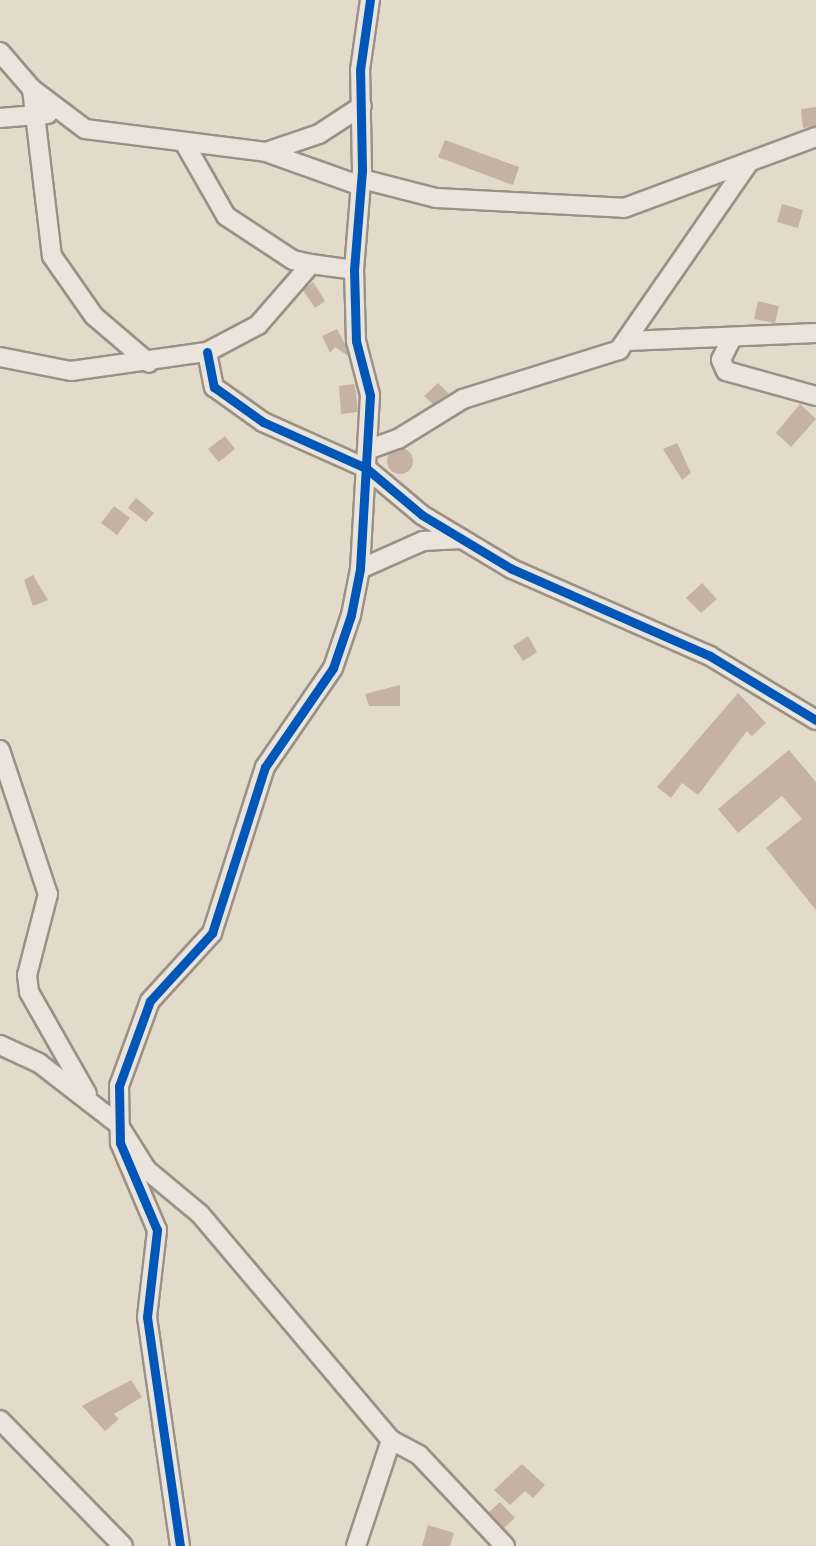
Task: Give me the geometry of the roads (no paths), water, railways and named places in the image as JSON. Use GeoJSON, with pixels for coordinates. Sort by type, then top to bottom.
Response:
{"type":"FeatureCollection","features":[{"type":"Feature","properties":{"kind":"street"},"geometry":{"type":"LineString","coordinates":[[180,1546],[147,1317],[157,1230],[128,1171],[118,1124],[119,1086],[136,1026],[167,976],[212,933],[253,795],[281,737],[333,668],[360,569],[370,396],[356,341],[354,270],[362,182],[362,106],[370,0]]}},
{"type":"Feature","properties":{"kind":"street"},"geometry":{"type":"LineString","coordinates":[[0,52],[32,89],[62,114],[98,134],[266,152],[362,182],[436,198],[594,209],[633,206],[816,137]]}},
{"type":"Feature","properties":{"kind":"street"},"geometry":{"type":"LineString","coordinates":[[32,89],[52,256],[94,316],[149,363]]}},
{"type":"Feature","properties":{"kind":"street"},"geometry":{"type":"LineString","coordinates":[[266,152],[319,134],[362,106]]}},
{"type":"Feature","properties":{"kind":"street"},"geometry":{"type":"LineString","coordinates":[[0,118],[62,114]]}},
{"type":"Feature","properties":{"kind":"street"},"geometry":{"type":"LineString","coordinates":[[185,144],[226,216],[293,260],[354,270]]}},
{"type":"Feature","properties":{"kind":"street"},"geometry":{"type":"LineString","coordinates":[[367,450],[390,443],[463,399],[546,369],[610,356],[627,341],[748,162]]}},
{"type":"Feature","properties":{"kind":"street"},"geometry":{"type":"LineString","coordinates":[[0,357],[71,370],[149,363],[206,352],[258,326],[311,264]]}},
{"type":"Feature","properties":{"kind":"street"},"geometry":{"type":"LineString","coordinates":[[627,341],[731,340],[816,333]]}},
{"type":"Feature","properties":{"kind":"street"},"geometry":{"type":"LineString","coordinates":[[731,340],[721,360],[726,371],[816,396]]}},
{"type":"Feature","properties":{"kind":"street"},"geometry":{"type":"LineString","coordinates":[[206,352],[219,392],[263,422],[366,468],[463,540],[564,597],[710,656],[814,718]]}},
{"type":"Feature","properties":{"kind":"street"},"geometry":{"type":"LineString","coordinates":[[360,569],[423,541],[463,540]]}},
{"type":"Feature","properties":{"kind":"street"},"geometry":{"type":"LineString","coordinates":[[0,750],[48,894],[27,975],[29,992],[96,1106]]}},
{"type":"Feature","properties":{"kind":"street"},"geometry":{"type":"LineString","coordinates":[[0,1045],[39,1063],[118,1124],[147,1170],[200,1214],[391,1440],[419,1455],[505,1546]]}},
{"type":"Feature","properties":{"kind":"street"},"geometry":{"type":"LineString","coordinates":[[0,1420],[123,1546]]}},
{"type":"Feature","properties":{"kind":"street"},"geometry":{"type":"LineString","coordinates":[[356,1546],[391,1440]]}}]}
